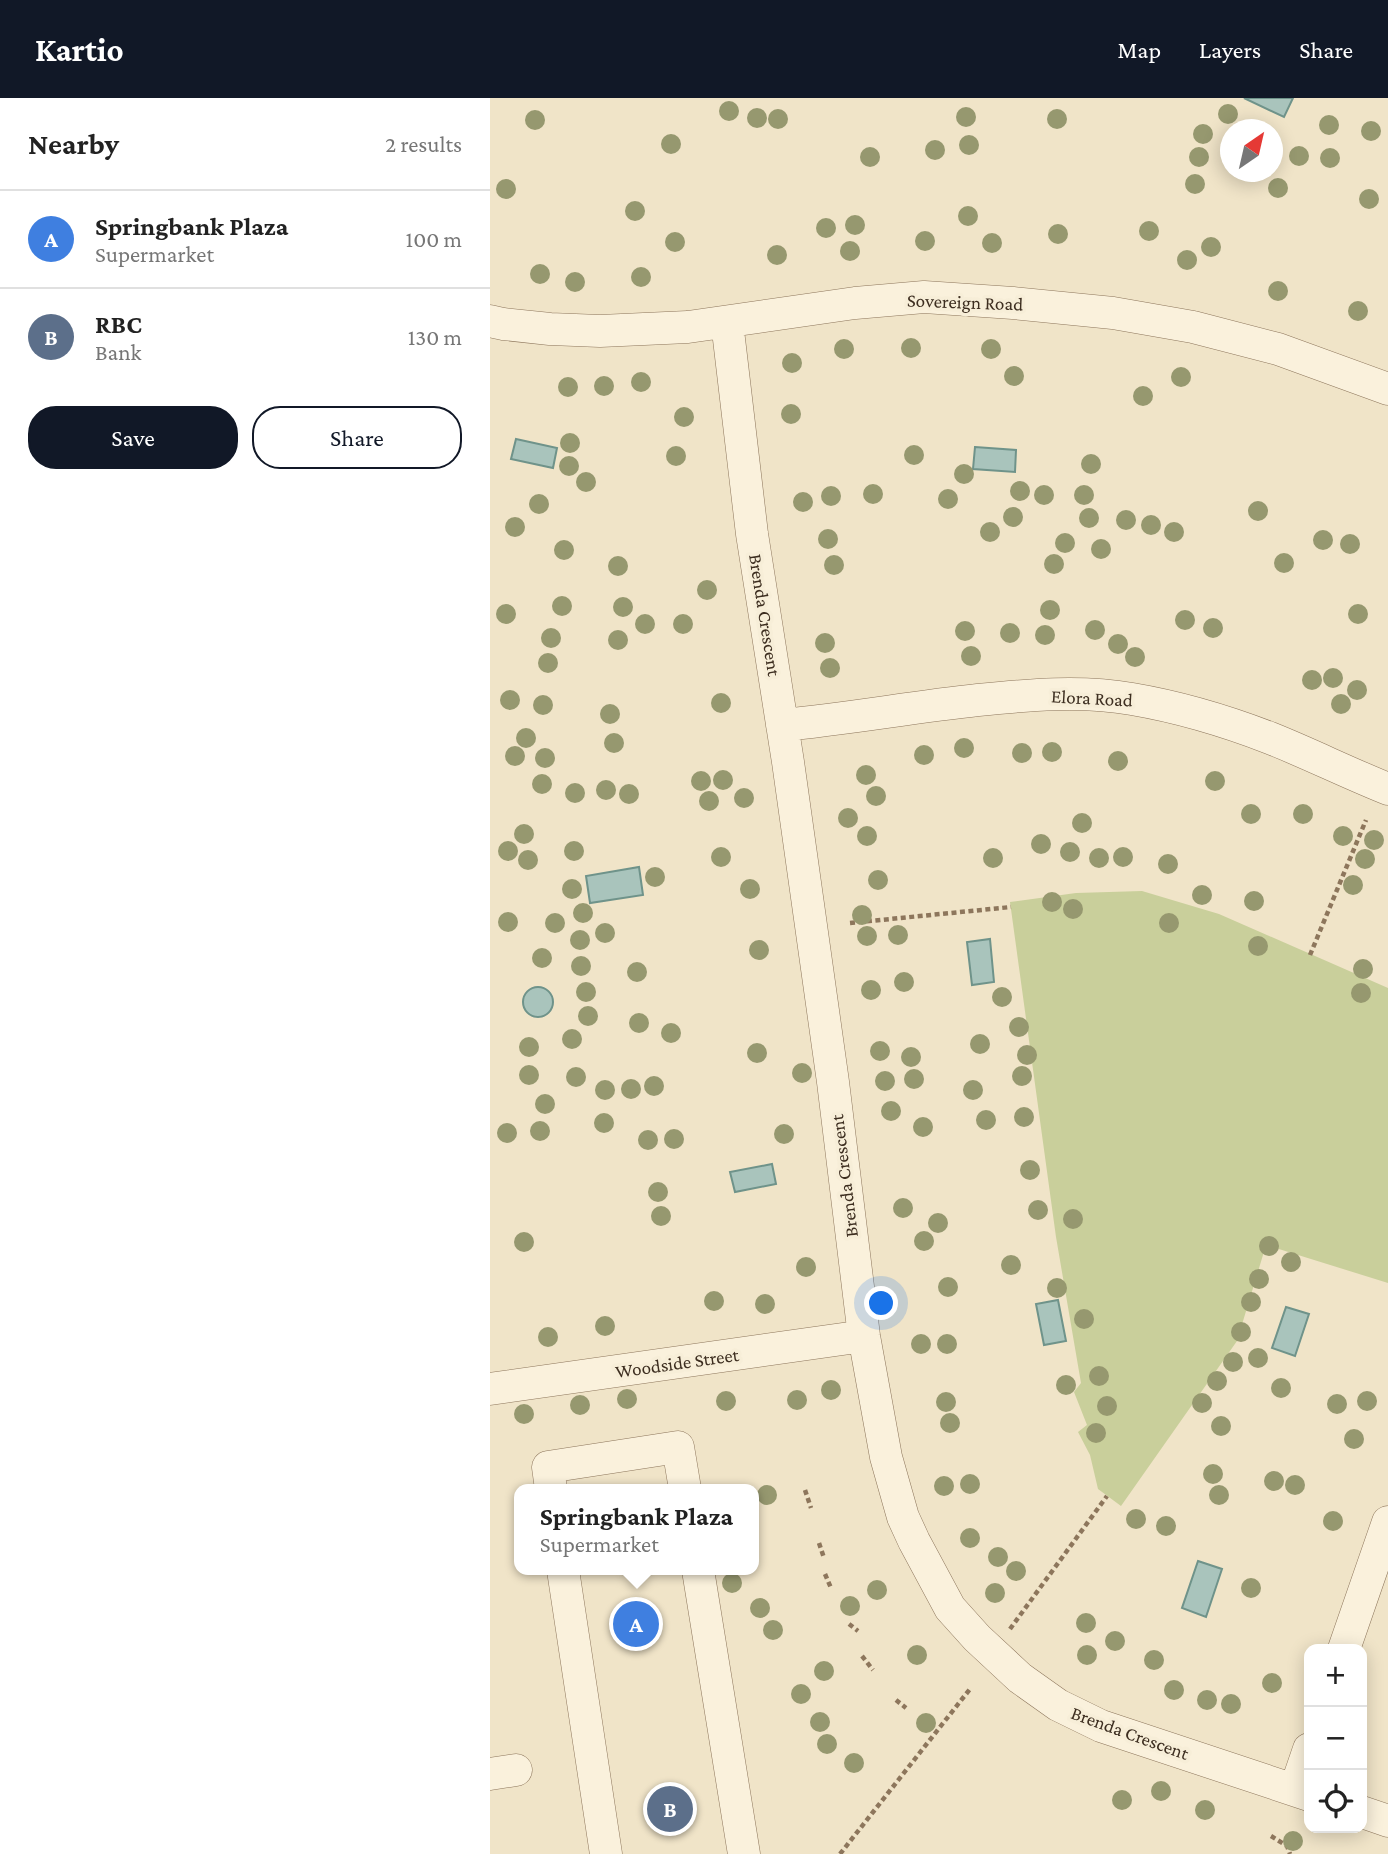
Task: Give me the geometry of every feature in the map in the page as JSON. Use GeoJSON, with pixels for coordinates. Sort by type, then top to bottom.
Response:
{"type":"FeatureCollection","features":[{"type":"Feature","properties":{"kind":"street","name":"Sovereign Road"},"geometry":{"type":"LineString","coordinates":[[490,321],[550,329],[600,331],[688,327],[855,303],[924,297],[1068,308],[1149,318],[1278,349],[1388,389]]}},
{"type":"Feature","properties":{"kind":"street","name":"Brenda Crescent"},"geometry":{"type":"LineString","coordinates":[[727,322],[752,534],[835,1095],[864,1336],[885,1454],[903,1517],[950,1608],[977,1638],[1020,1678],[1058,1705],[1101,1726],[1302,1793]]}},
{"type":"Feature","properties":{"kind":"street","name":"Elora Road"},"geometry":{"type":"LineString","coordinates":[[782,725],[1028,695],[1130,698],[1198,714],[1268,737],[1388,789]]}},
{"type":"Feature","properties":{"kind":"street","name":"Woodside Street"},"geometry":{"type":"LineString","coordinates":[[490,1389],[864,1336]]}},
{"type":"Feature","properties":{"kind":"street"},"geometry":{"type":"LineString","coordinates":[[550,1484],[548,1467],[678,1447],[684,1484]]}},
{"type":"Feature","properties":{"kind":"street"},"geometry":{"type":"LineString","coordinates":[[1346,1644],[1388,1522]]}},
{"type":"Feature","properties":{"kind":"street"},"geometry":{"type":"LineString","coordinates":[[565,1575],[606,1854]]}},
{"type":"Feature","properties":{"kind":"street"},"geometry":{"type":"LineString","coordinates":[[699,1575],[744,1854]]}},
{"type":"Feature","properties":{"kind":"street"},"geometry":{"type":"LineString","coordinates":[[1302,1793],[1306,1770]]}},
{"type":"Feature","properties":{"kind":"street"},"geometry":{"type":"LineString","coordinates":[[1367,1814],[1388,1821]]}},
{"type":"Feature","properties":{"kind":"path"},"geometry":{"type":"LineString","coordinates":[[1310,955],[1366,820]]}},
{"type":"Feature","properties":{"kind":"path"},"geometry":{"type":"LineString","coordinates":[[850,923],[1011,907]]}},
{"type":"Feature","properties":{"kind":"path"},"geometry":{"type":"LineString","coordinates":[[805,1490],[810,1508]]}},
{"type":"Feature","properties":{"kind":"path"},"geometry":{"type":"LineString","coordinates":[[993,1653],[1107,1496]]}},
{"type":"Feature","properties":{"kind":"path"},"geometry":{"type":"LineString","coordinates":[[819,1543],[824,1558]]}},
{"type":"Feature","properties":{"kind":"path"},"geometry":{"type":"LineString","coordinates":[[825,1574],[831,1588]]}},
{"type":"Feature","properties":{"kind":"path"},"geometry":{"type":"LineString","coordinates":[[849,1624],[858,1631]]}},
{"type":"Feature","properties":{"kind":"path"},"geometry":{"type":"LineString","coordinates":[[862,1656],[873,1670]]}},
{"type":"Feature","properties":{"kind":"path"},"geometry":{"type":"LineString","coordinates":[[840,1854],[970,1689]]}},
{"type":"Feature","properties":{"kind":"path"},"geometry":{"type":"LineString","coordinates":[[895,1700],[906,1708]]}},
{"type":"Feature","properties":{"kind":"path"},"geometry":{"type":"LineString","coordinates":[[1270,1836],[1287,1846],[1290,1854]]}},
{"type":"Feature","properties":{"kind":"green space"},"geometry":{"type":"Polygon","coordinates":[[[1142,891],[1219,914],[1388,988],[1388,1283],[1266,1245],[1237,1341],[1121,1506],[1098,1489],[1090,1455],[1078,1432],[1087,1425],[1074,1392],[1081,1383],[1056,1237],[1010,902],[1076,893],[1142,891]]]}},
{"type":"Feature","properties":{"kind":"water"},"geometry":{"type":"Polygon","coordinates":[[[1244,98],[1293,98],[1284,117],[1244,98]]]}},
{"type":"Feature","properties":{"kind":"water"},"geometry":{"type":"Polygon","coordinates":[[[516,439],[557,448],[553,468],[511,459],[516,439]]]}},
{"type":"Feature","properties":{"kind":"water"},"geometry":{"type":"Polygon","coordinates":[[[975,447],[1016,450],[1015,472],[973,469],[975,447]]]}},
{"type":"Feature","properties":{"kind":"water"},"geometry":{"type":"Polygon","coordinates":[[[639,867],[643,895],[590,903],[586,876],[639,867]]]}},
{"type":"Feature","properties":{"kind":"water"},"geometry":{"type":"Polygon","coordinates":[[[990,939],[994,982],[972,985],[967,942],[990,939]]]}},
{"type":"Feature","properties":{"kind":"water"},"geometry":{"type":"Polygon","coordinates":[[[538,987],[549,991],[553,1002],[549,1013],[538,1017],[527,1013],[523,1002],[527,991],[538,987]]]}},
{"type":"Feature","properties":{"kind":"water"},"geometry":{"type":"Polygon","coordinates":[[[772,1164],[776,1184],[735,1192],[730,1172],[772,1164]]]}},
{"type":"Feature","properties":{"kind":"water"},"geometry":{"type":"Polygon","coordinates":[[[1058,1300],[1066,1341],[1044,1345],[1036,1304],[1058,1300]]]}},
{"type":"Feature","properties":{"kind":"water"},"geometry":{"type":"Polygon","coordinates":[[[1286,1307],[1309,1314],[1295,1356],[1272,1348],[1286,1307]]]}},
{"type":"Feature","properties":{"kind":"water"},"geometry":{"type":"Polygon","coordinates":[[[1198,1561],[1222,1569],[1206,1617],[1182,1608],[1198,1561]]]}},
{"type":"Feature","properties":{"kind":"place","name":"Springbank Plaza"},"geometry":{"type":"Point","coordinates":[636,1624]}},
{"type":"Feature","properties":{"kind":"place","name":"RBC"},"geometry":{"type":"Point","coordinates":[670,1809]}}]}
